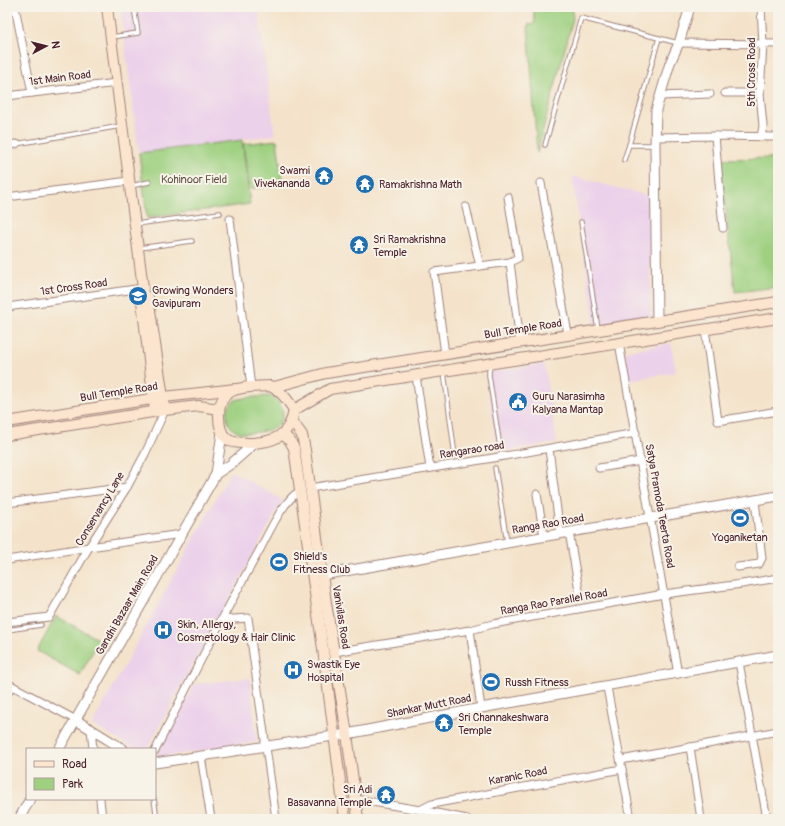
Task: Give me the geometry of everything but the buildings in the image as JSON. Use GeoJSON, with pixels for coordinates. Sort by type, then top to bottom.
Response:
{"type":"FeatureCollection","features":[{"type":"Feature","properties":{"kind":"main road"},"geometry":{"type":"LineString","coordinates":[[107,7],[143,288],[148,296],[160,411]]}},
{"type":"Feature","properties":{"kind":"main road","name":"Bull Temple Road"},"geometry":{"type":"LineString","coordinates":[[274,387],[326,372],[778,302]]}},
{"type":"Feature","properties":{"kind":"main road"},"geometry":{"type":"LineString","coordinates":[[294,410],[330,390],[778,318]]}},
{"type":"Feature","properties":{"kind":"main road"},"geometry":{"type":"LineString","coordinates":[[251,387],[274,387],[284,396],[294,410],[292,421],[283,434],[273,440],[255,443],[234,442],[228,440],[222,433],[219,422],[219,409],[222,398],[229,392],[236,389],[251,387]]}},
{"type":"Feature","properties":{"kind":"main road","name":"Bull Temple Road"},"geometry":{"type":"LineString","coordinates":[[7,422],[159,398],[236,389]]}},
{"type":"Feature","properties":{"kind":"main road"},"geometry":{"type":"LineString","coordinates":[[7,435],[199,406],[219,409]]}},
{"type":"Feature","properties":{"kind":"main road","name":"Vanivilas Road"},"geometry":{"type":"LineString","coordinates":[[292,421],[302,435],[306,450],[322,575],[347,734],[358,819]]}},
{"type":"Feature","properties":{"kind":"main road","name":"Vanivilas Road"},"geometry":{"type":"LineString","coordinates":[[283,434],[294,448],[345,819]]}},
{"type":"Feature","properties":{"kind":"street"},"geometry":{"type":"LineString","coordinates":[[15,7],[32,93]]}},
{"type":"Feature","properties":{"kind":"street","name":"5th Cross Road"},"geometry":{"type":"LineString","coordinates":[[761,7],[763,44],[760,93],[763,126],[761,137]]}},
{"type":"Feature","properties":{"kind":"street"},"geometry":{"type":"LineString","coordinates":[[657,321],[656,110],[670,63],[679,43],[687,8]]}},
{"type":"Feature","properties":{"kind":"street"},"geometry":{"type":"LineString","coordinates":[[679,43],[778,44]]}},
{"type":"Feature","properties":{"kind":"street","name":"1st Main Road"},"geometry":{"type":"LineString","coordinates":[[7,96],[117,83]]}},
{"type":"Feature","properties":{"kind":"street"},"geometry":{"type":"LineString","coordinates":[[726,93],[760,93]]}},
{"type":"Feature","properties":{"kind":"street"},"geometry":{"type":"LineString","coordinates":[[660,96],[710,94]]}},
{"type":"Feature","properties":{"kind":"street"},"geometry":{"type":"LineString","coordinates":[[655,141],[715,136],[778,137]]}},
{"type":"Feature","properties":{"kind":"street"},"geometry":{"type":"LineString","coordinates":[[715,136],[724,228]]}},
{"type":"Feature","properties":{"kind":"street"},"geometry":{"type":"LineString","coordinates":[[7,146],[16,144]]}},
{"type":"Feature","properties":{"kind":"street"},"geometry":{"type":"LineString","coordinates":[[7,197],[130,183]]}},
{"type":"Feature","properties":{"kind":"street"},"geometry":{"type":"LineString","coordinates":[[541,183],[568,334]]}},
{"type":"Feature","properties":{"kind":"street"},"geometry":{"type":"LineString","coordinates":[[446,354],[434,272],[510,262],[518,258],[508,197]]}},
{"type":"Feature","properties":{"kind":"street"},"geometry":{"type":"LineString","coordinates":[[466,207],[480,266]]}},
{"type":"Feature","properties":{"kind":"street"},"geometry":{"type":"LineString","coordinates":[[230,219],[251,387]]}},
{"type":"Feature","properties":{"kind":"street"},"geometry":{"type":"LineString","coordinates":[[510,262],[520,342]]}},
{"type":"Feature","properties":{"kind":"street","name":"1st Cross Road"},"geometry":{"type":"LineString","coordinates":[[7,307],[143,288]]}},
{"type":"Feature","properties":{"kind":"street"},"geometry":{"type":"LineString","coordinates":[[705,329],[718,420],[778,411]]}},
{"type":"Feature","properties":{"kind":"street","name":"Satya Pramoda Teerta Road"},"geometry":{"type":"LineString","coordinates":[[619,343],[678,674]]}},
{"type":"Feature","properties":{"kind":"street"},"geometry":{"type":"LineString","coordinates":[[416,376],[430,468]]}},
{"type":"Feature","properties":{"kind":"street","name":"Conservancy Lane"},"geometry":{"type":"LineString","coordinates":[[7,622],[49,617],[89,547],[127,487],[145,454],[160,411]]}},
{"type":"Feature","properties":{"kind":"street"},"geometry":{"type":"LineString","coordinates":[[216,474],[222,433]]}},
{"type":"Feature","properties":{"kind":"street","name":"Rangarao road"},"geometry":{"type":"LineString","coordinates":[[310,488],[549,449],[636,433]]}},
{"type":"Feature","properties":{"kind":"street"},"geometry":{"type":"LineString","coordinates":[[216,474],[231,464],[255,443]]}},
{"type":"Feature","properties":{"kind":"street"},"geometry":{"type":"LineString","coordinates":[[549,449],[560,533]]}},
{"type":"Feature","properties":{"kind":"street"},"geometry":{"type":"LineString","coordinates":[[599,468],[641,461]]}},
{"type":"Feature","properties":{"kind":"street","name":"Gandhi Bazaar Main Road"},"geometry":{"type":"LineString","coordinates":[[60,748],[216,474]]}},
{"type":"Feature","properties":{"kind":"street"},"geometry":{"type":"LineString","coordinates":[[7,503],[127,487]]}},
{"type":"Feature","properties":{"kind":"street"},"geometry":{"type":"LineString","coordinates":[[156,749],[221,620],[286,503],[300,491]]}},
{"type":"Feature","properties":{"kind":"street"},"geometry":{"type":"LineString","coordinates":[[537,494],[544,536]]}},
{"type":"Feature","properties":{"kind":"street","name":"Ranga Rao Road"},"geometry":{"type":"LineString","coordinates":[[322,575],[778,496]]}},
{"type":"Feature","properties":{"kind":"street"},"geometry":{"type":"LineString","coordinates":[[738,567],[759,564],[762,558],[755,501]]}},
{"type":"Feature","properties":{"kind":"street"},"geometry":{"type":"LineString","coordinates":[[569,532],[580,596]]}},
{"type":"Feature","properties":{"kind":"street"},"geometry":{"type":"LineString","coordinates":[[7,560],[182,534]]}},
{"type":"Feature","properties":{"kind":"street","name":"Ranga Rao Parallel Road"},"geometry":{"type":"LineString","coordinates":[[334,652],[470,630],[493,624],[664,594],[778,578]]}},
{"type":"Feature","properties":{"kind":"street"},"geometry":{"type":"LineString","coordinates":[[221,620],[248,618],[276,819]]}},
{"type":"Feature","properties":{"kind":"street"},"geometry":{"type":"LineString","coordinates":[[470,630],[481,708]]}},
{"type":"Feature","properties":{"kind":"street","name":"Shankar Mutt Road"},"geometry":{"type":"LineString","coordinates":[[156,763],[347,734],[481,708],[607,687],[778,655]]}},
{"type":"Feature","properties":{"kind":"street"},"geometry":{"type":"LineString","coordinates":[[739,662],[767,818],[754,819]]}},
{"type":"Feature","properties":{"kind":"street"},"geometry":{"type":"LineString","coordinates":[[7,694],[9,684],[76,720],[121,748]]}},
{"type":"Feature","properties":{"kind":"street"},"geometry":{"type":"LineString","coordinates":[[607,687],[632,819]]}},
{"type":"Feature","properties":{"kind":"street"},"geometry":{"type":"LineString","coordinates":[[91,729],[93,748]]}},
{"type":"Feature","properties":{"kind":"street"},"geometry":{"type":"LineString","coordinates":[[621,760],[778,731]]}},
{"type":"Feature","properties":{"kind":"street"},"geometry":{"type":"LineString","coordinates":[[690,747],[702,819]]}},
{"type":"Feature","properties":{"kind":"street"},"geometry":{"type":"LineString","coordinates":[[201,756],[212,819]]}},
{"type":"Feature","properties":{"kind":"street","name":"Karanic Road"},"geometry":{"type":"LineString","coordinates":[[420,810],[432,804],[622,769]]}},
{"type":"Feature","properties":{"kind":"street"},"geometry":{"type":"LineString","coordinates":[[356,799],[467,819]]}},
{"type":"Feature","properties":{"kind":"street"},"geometry":{"type":"LineString","coordinates":[[19,819],[29,800]]}},
{"type":"Feature","properties":{"kind":"street"},"geometry":{"type":"LineString","coordinates":[[100,800],[102,818]]}},
{"type":"Feature","properties":{"kind":"lane"},"geometry":{"type":"LineString","coordinates":[[111,37],[138,33],[134,7]]}},
{"type":"Feature","properties":{"kind":"lane"},"geometry":{"type":"LineString","coordinates":[[545,145],[581,18],[679,43]]}},
{"type":"Feature","properties":{"kind":"lane"},"geometry":{"type":"LineString","coordinates":[[624,160],[660,38]]}},
{"type":"Feature","properties":{"kind":"lane"},"geometry":{"type":"LineString","coordinates":[[16,144],[122,126]]}},
{"type":"Feature","properties":{"kind":"lane"},"geometry":{"type":"LineString","coordinates":[[628,145],[655,141]]}},
{"type":"Feature","properties":{"kind":"lane"},"geometry":{"type":"LineString","coordinates":[[130,183],[149,182]]}},
{"type":"Feature","properties":{"kind":"lane"},"geometry":{"type":"LineString","coordinates":[[135,224],[220,213]]}},
{"type":"Feature","properties":{"kind":"lane"},"geometry":{"type":"LineString","coordinates":[[581,222],[598,330]]}},
{"type":"Feature","properties":{"kind":"lane"},"geometry":{"type":"LineString","coordinates":[[138,248],[192,241]]}},
{"type":"Feature","properties":{"kind":"lane"},"geometry":{"type":"LineString","coordinates":[[492,364],[489,371],[489,376],[500,447]]}},
{"type":"Feature","properties":{"kind":"lane"},"geometry":{"type":"LineString","coordinates":[[444,371],[455,456]]}},
{"type":"Feature","properties":{"kind":"lane"},"geometry":{"type":"LineString","coordinates":[[495,468],[507,543]]}},
{"type":"Feature","properties":{"kind":"lane"},"geometry":{"type":"LineString","coordinates":[[7,630],[41,625]]}},
{"type":"Feature","properties":{"kind":"lane"},"geometry":{"type":"LineString","coordinates":[[154,800],[157,819]]}},
{"type":"Feature","properties":{"kind":"shaded area"},"geometry":{"type":"Polygon","coordinates":[[[120,7],[258,7],[275,135],[139,153],[120,7]]]}},
{"type":"Feature","properties":{"kind":"shaded area"},"geometry":{"type":"Polygon","coordinates":[[[572,176],[649,196],[651,319],[595,327],[572,176]]]}},
{"type":"Feature","properties":{"kind":"shaded area"},"geometry":{"type":"Polygon","coordinates":[[[671,343],[676,372],[629,380],[625,351],[671,343]]]}},
{"type":"Feature","properties":{"kind":"shaded area"},"geometry":{"type":"Polygon","coordinates":[[[544,364],[557,443],[498,452],[486,373],[544,364]]]}},
{"type":"Feature","properties":{"kind":"shaded area"},"geometry":{"type":"Polygon","coordinates":[[[231,471],[283,500],[148,748],[133,748],[92,725],[231,471]]]}},
{"type":"Feature","properties":{"kind":"shaded area"},"geometry":{"type":"Polygon","coordinates":[[[250,678],[257,742],[156,758],[195,684],[250,678]]]}},
{"type":"Feature","properties":{"kind":"green space"},"geometry":{"type":"Polygon","coordinates":[[[533,7],[572,7],[573,19],[537,153],[528,25],[535,23],[533,7]]]}},
{"type":"Feature","properties":{"kind":"green space","name":"Kohinoor Field"},"geometry":{"type":"Polygon","coordinates":[[[242,140],[250,204],[147,218],[139,153],[242,140]]]}},
{"type":"Feature","properties":{"kind":"green space"},"geometry":{"type":"Polygon","coordinates":[[[277,140],[283,185],[250,189],[243,144],[277,140]]]}},
{"type":"Feature","properties":{"kind":"green space"},"geometry":{"type":"Polygon","coordinates":[[[777,158],[778,287],[735,292],[720,159],[777,158]]]}},
{"type":"Feature","properties":{"kind":"green space"},"geometry":{"type":"Polygon","coordinates":[[[269,396],[277,401],[282,409],[282,418],[276,427],[253,433],[241,433],[231,428],[228,423],[227,413],[231,403],[239,399],[269,396]]]}},
{"type":"Feature","properties":{"kind":"green space"},"geometry":{"type":"Polygon","coordinates":[[[56,616],[99,640],[80,675],[37,651],[56,616]]]}},
{"type":"Feature","properties":{"kind":"place","name":"Swami Vivekananda"},"geometry":{"type":"Point","coordinates":[324,176]}},
{"type":"Feature","properties":{"kind":"place","name":"Ramakrishna Math"},"geometry":{"type":"Point","coordinates":[365,184]}},
{"type":"Feature","properties":{"kind":"place","name":"Sri Ramakrishna Temple"},"geometry":{"type":"Point","coordinates":[359,245]}},
{"type":"Feature","properties":{"kind":"place","name":"Growing Wonders Gavipuram"},"geometry":{"type":"Point","coordinates":[138,296]}},
{"type":"Feature","properties":{"kind":"place","name":"Guru Narasimha Kalyana Mantap"},"geometry":{"type":"Point","coordinates":[518,402]}},
{"type":"Feature","properties":{"kind":"place","name":"Yoganiketan"},"geometry":{"type":"Point","coordinates":[740,518]}},
{"type":"Feature","properties":{"kind":"place","name":"Shield's Fitness Club"},"geometry":{"type":"Point","coordinates":[279,562]}},
{"type":"Feature","properties":{"kind":"place","name":"Skin, Allergy, Cosmetology & Hair Clinic"},"geometry":{"type":"Point","coordinates":[163,630]}},
{"type":"Feature","properties":{"kind":"place","name":"Swastik Eye Hospital"},"geometry":{"type":"Point","coordinates":[293,670]}},
{"type":"Feature","properties":{"kind":"place","name":"Russh Fitness"},"geometry":{"type":"Point","coordinates":[491,682]}},
{"type":"Feature","properties":{"kind":"place","name":"Sri Channakeshwara Temple"},"geometry":{"type":"Point","coordinates":[444,723]}},
{"type":"Feature","properties":{"kind":"place","name":"Sri Adi Basavanna Temple"},"geometry":{"type":"Point","coordinates":[386,795]}}]}
